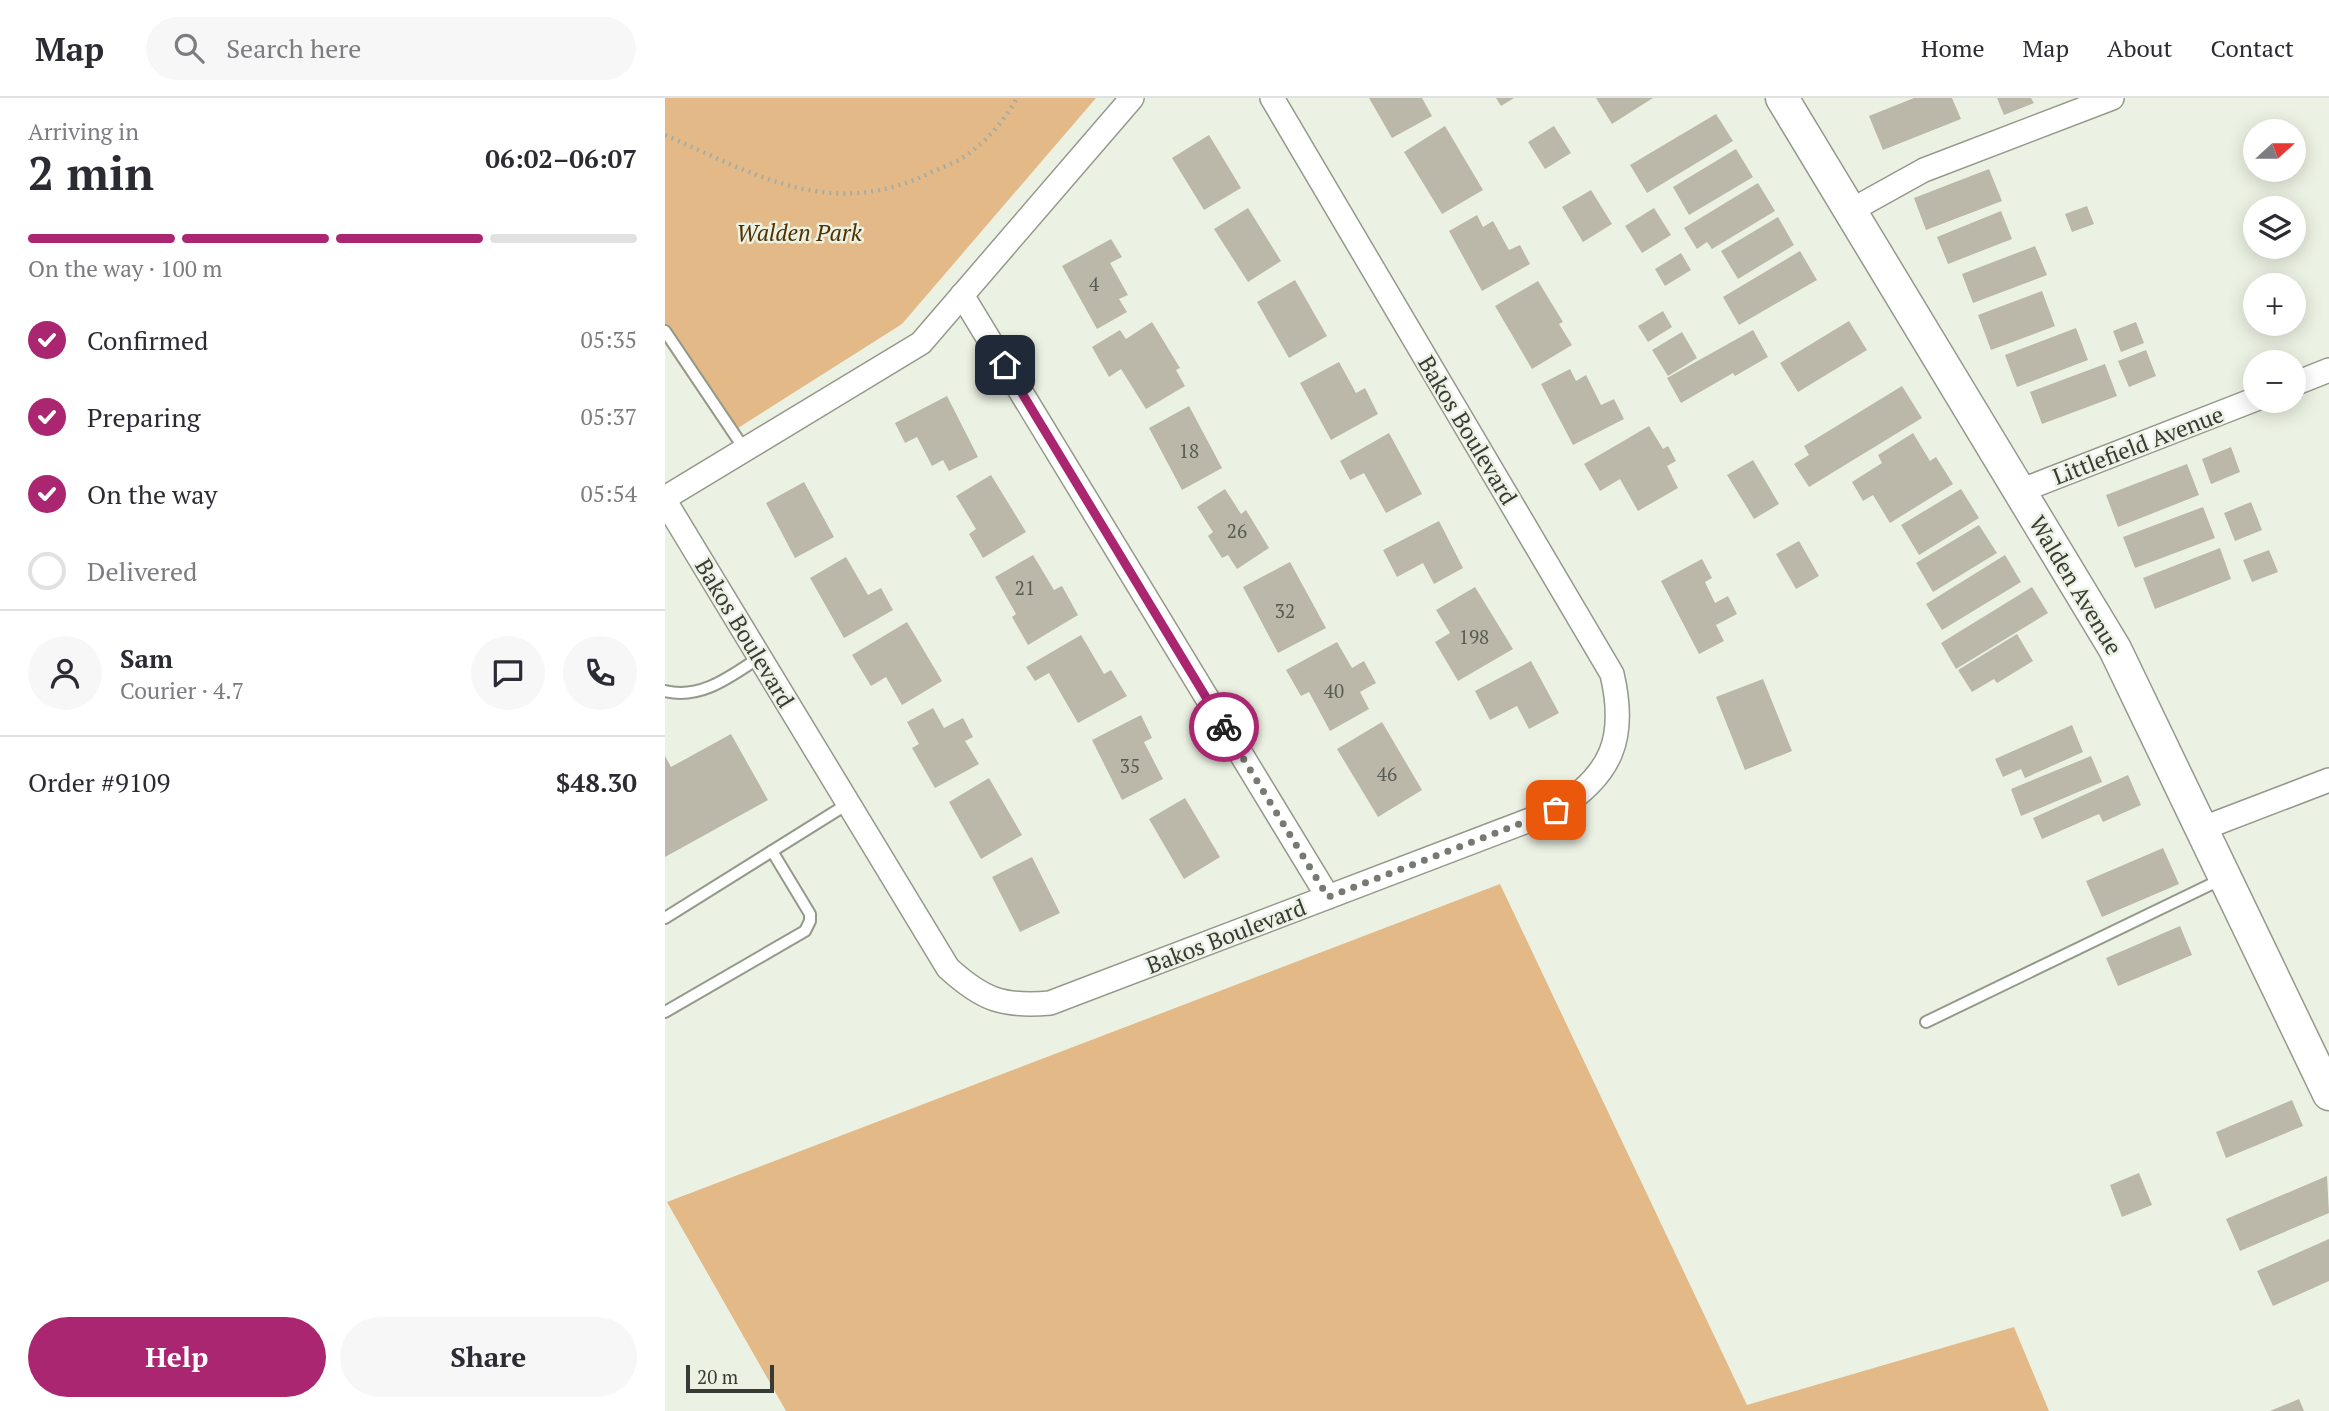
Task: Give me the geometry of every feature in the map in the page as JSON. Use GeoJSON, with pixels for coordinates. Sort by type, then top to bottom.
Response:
{"type":"FeatureCollection","features":[{"type":"Feature","properties":{"kind":"main road","name":"Walden Avenue"},"geometry":{"type":"LineString","coordinates":[[1782,98],[2115,649],[2329,1094]]}},
{"type":"Feature","properties":{"kind":"street","name":"Bakos Boulevard"},"geometry":{"type":"LineString","coordinates":[[1132,98],[921,343],[665,500],[948,968],[969,987],[994,1000],[1022,1005],[1051,1003],[1556,810],[1581,794],[1598,775],[1611,753],[1618,728],[1618,702],[1612,674],[1272,98]]}},
{"type":"Feature","properties":{"kind":"street"},"geometry":{"type":"LineString","coordinates":[[1850,211],[1917,173],[2112,98]]}},
{"type":"Feature","properties":{"kind":"street"},"geometry":{"type":"LineString","coordinates":[[963,295],[1328,897]]}},
{"type":"Feature","properties":{"kind":"street"},"geometry":{"type":"LineString","coordinates":[[2306,379],[2329,370]]}},
{"type":"Feature","properties":{"kind":"street","name":"Littlefield Avenue"},"geometry":{"type":"LineString","coordinates":[[2020,491],[2243,404]]}},
{"type":"Feature","properties":{"kind":"street"},"geometry":{"type":"LineString","coordinates":[[2201,829],[2329,780]]}},
{"type":"Feature","properties":{"kind":"lane"},"geometry":{"type":"LineString","coordinates":[[665,331],[745,450]]}},
{"type":"Feature","properties":{"kind":"lane"},"geometry":{"type":"LineString","coordinates":[[665,691],[707,689],[759,657]]}},
{"type":"Feature","properties":{"kind":"lane"},"geometry":{"type":"LineString","coordinates":[[665,918],[849,803]]}},
{"type":"Feature","properties":{"kind":"lane"},"geometry":{"type":"LineString","coordinates":[[665,1012],[805,931],[810,914],[772,851]]}},
{"type":"Feature","properties":{"kind":"lane"},"geometry":{"type":"LineString","coordinates":[[1926,1022],[2224,878]]}},
{"type":"Feature","properties":{"kind":"path"},"geometry":{"type":"LineString","coordinates":[[665,135],[777,184],[820,193],[878,192],[913,182],[967,155],[1005,118],[1017,98]]}},
{"type":"Feature","properties":{"kind":"green space","name":"Walden Park"},"geometry":{"type":"Polygon","coordinates":[[[665,98],[1096,98],[902,324],[727,435],[665,344],[665,98]]]}},
{"type":"Feature","properties":{"kind":"green space"},"geometry":{"type":"Polygon","coordinates":[[[1500,884],[1747,1405],[2014,1327],[2049,1411],[786,1411],[667,1202],[1500,884]]]}},
{"type":"Feature","properties":{"kind":"building"},"geometry":{"type":"Polygon","coordinates":[[[1369,98],[1422,98],[1432,116],[1392,138],[1369,98]]]}},
{"type":"Feature","properties":{"kind":"building"},"geometry":{"type":"Polygon","coordinates":[[[1496,98],[1514,98],[1501,106],[1496,98]]]}},
{"type":"Feature","properties":{"kind":"building"},"geometry":{"type":"Polygon","coordinates":[[[1596,98],[1653,98],[1612,124],[1596,98]]]}},
{"type":"Feature","properties":{"kind":"building"},"geometry":{"type":"Polygon","coordinates":[[[1914,98],[1952,98],[1961,119],[1883,150],[1869,116],[1914,98]]]}},
{"type":"Feature","properties":{"kind":"building"},"geometry":{"type":"Polygon","coordinates":[[[1997,98],[2031,98],[2034,103],[2004,115],[1997,98]]]}},
{"type":"Feature","properties":{"kind":"building"},"geometry":{"type":"Polygon","coordinates":[[[1716,114],[1733,141],[1647,193],[1630,165],[1716,114]]]}},
{"type":"Feature","properties":{"kind":"building"},"geometry":{"type":"Polygon","coordinates":[[[1445,126],[1483,190],[1442,214],[1404,152],[1445,126]]]}},
{"type":"Feature","properties":{"kind":"building"},"geometry":{"type":"Polygon","coordinates":[[[1554,126],[1571,153],[1545,169],[1528,142],[1554,126]]]}},
{"type":"Feature","properties":{"kind":"building"},"geometry":{"type":"Polygon","coordinates":[[[1209,135],[1241,188],[1204,210],[1172,158],[1209,135]]]}},
{"type":"Feature","properties":{"kind":"building"},"geometry":{"type":"Polygon","coordinates":[[[1736,149],[1753,177],[1689,215],[1673,187],[1736,149]]]}},
{"type":"Feature","properties":{"kind":"building"},"geometry":{"type":"Polygon","coordinates":[[[1989,169],[2002,201],[1926,230],[1914,198],[1989,169]]]}},
{"type":"Feature","properties":{"kind":"building"},"geometry":{"type":"Polygon","coordinates":[[[1758,183],[1775,211],[1712,249],[1707,242],[1697,249],[1684,228],[1758,183]]]}},
{"type":"Feature","properties":{"kind":"building"},"geometry":{"type":"Polygon","coordinates":[[[1591,190],[1612,224],[1583,242],[1562,207],[1591,190]]]}},
{"type":"Feature","properties":{"kind":"building"},"geometry":{"type":"Polygon","coordinates":[[[2087,206],[2094,224],[2072,232],[2065,214],[2087,206]]]}},
{"type":"Feature","properties":{"kind":"building"},"geometry":{"type":"Polygon","coordinates":[[[1248,208],[1281,261],[1248,282],[1214,229],[1248,208]]]}},
{"type":"Feature","properties":{"kind":"building"},"geometry":{"type":"Polygon","coordinates":[[[1654,208],[1671,235],[1642,253],[1625,226],[1654,208]]]}},
{"type":"Feature","properties":{"kind":"building"},"geometry":{"type":"Polygon","coordinates":[[[2001,211],[2012,239],[1948,264],[1937,237],[2001,211]]]}},
{"type":"Feature","properties":{"kind":"building"},"geometry":{"type":"Polygon","coordinates":[[[1477,215],[1483,227],[1493,221],[1509,250],[1520,245],[1530,264],[1482,291],[1449,231],[1477,215]]]}},
{"type":"Feature","properties":{"kind":"building"},"geometry":{"type":"Polygon","coordinates":[[[1778,217],[1794,245],[1738,279],[1721,251],[1778,217]]]}},
{"type":"Feature","properties":{"kind":"building"},"geometry":{"type":"Polygon","coordinates":[[[1111,239],[1122,257],[1110,263],[1128,295],[1119,299],[1127,312],[1097,329],[1062,266],[1111,239]]]}},
{"type":"Feature","properties":{"kind":"building"},"geometry":{"type":"Polygon","coordinates":[[[2035,246],[2047,275],[1973,303],[1962,274],[2035,246]]]}},
{"type":"Feature","properties":{"kind":"building"},"geometry":{"type":"Polygon","coordinates":[[[1800,251],[1817,280],[1739,325],[1723,297],[1800,251]]]}},
{"type":"Feature","properties":{"kind":"building"},"geometry":{"type":"Polygon","coordinates":[[[1681,253],[1691,270],[1665,286],[1655,269],[1681,253]]]}},
{"type":"Feature","properties":{"kind":"building"},"geometry":{"type":"Polygon","coordinates":[[[1295,280],[1327,336],[1289,358],[1257,302],[1295,280]]]}},
{"type":"Feature","properties":{"kind":"building"},"geometry":{"type":"Polygon","coordinates":[[[1538,281],[1563,322],[1559,324],[1572,345],[1532,369],[1495,306],[1538,281]]]}},
{"type":"Feature","properties":{"kind":"building"},"geometry":{"type":"Polygon","coordinates":[[[2042,291],[2055,326],[1991,350],[1978,315],[2042,291]]]}},
{"type":"Feature","properties":{"kind":"building"},"geometry":{"type":"Polygon","coordinates":[[[1663,311],[1672,327],[1648,342],[1638,326],[1663,311]]]}},
{"type":"Feature","properties":{"kind":"building"},"geometry":{"type":"Polygon","coordinates":[[[1849,321],[1867,350],[1798,392],[1780,363],[1849,321]]]}},
{"type":"Feature","properties":{"kind":"building"},"geometry":{"type":"Polygon","coordinates":[[[1152,322],[1180,368],[1176,370],[1185,386],[1146,409],[1121,369],[1109,377],[1092,347],[1120,330],[1126,339],[1152,322]]]}},
{"type":"Feature","properties":{"kind":"building"},"geometry":{"type":"Polygon","coordinates":[[[2136,322],[2144,343],[2121,352],[2113,331],[2136,322]]]}},
{"type":"Feature","properties":{"kind":"building"},"geometry":{"type":"Polygon","coordinates":[[[2076,328],[2088,360],[2017,387],[2005,355],[2076,328]]]}},
{"type":"Feature","properties":{"kind":"building"},"geometry":{"type":"Polygon","coordinates":[[[1753,330],[1768,357],[1735,376],[1733,373],[1681,403],[1667,378],[1753,330]]]}},
{"type":"Feature","properties":{"kind":"building"},"geometry":{"type":"Polygon","coordinates":[[[1682,332],[1697,358],[1668,376],[1652,350],[1682,332]]]}},
{"type":"Feature","properties":{"kind":"building"},"geometry":{"type":"Polygon","coordinates":[[[2146,350],[2156,376],[2129,387],[2118,361],[2146,350]]]}},
{"type":"Feature","properties":{"kind":"building"},"geometry":{"type":"Polygon","coordinates":[[[1339,362],[1356,393],[1365,388],[1378,414],[1331,440],[1300,383],[1339,362]]]}},
{"type":"Feature","properties":{"kind":"building"},"geometry":{"type":"Polygon","coordinates":[[[2105,364],[2117,396],[2042,424],[2030,392],[2105,364]]]}},
{"type":"Feature","properties":{"kind":"building"},"geometry":{"type":"Polygon","coordinates":[[[1570,369],[1576,381],[1586,375],[1601,405],[1614,399],[1624,419],[1573,445],[1541,384],[1570,369]]]}},
{"type":"Feature","properties":{"kind":"building"},"geometry":{"type":"Polygon","coordinates":[[[1902,386],[1922,418],[1809,487],[1794,464],[1809,455],[1804,446],[1902,386]]]}},
{"type":"Feature","properties":{"kind":"building"},"geometry":{"type":"Polygon","coordinates":[[[947,396],[978,457],[949,471],[943,460],[932,466],[917,437],[905,443],[895,423],[947,396]]]}},
{"type":"Feature","properties":{"kind":"building"},"geometry":{"type":"Polygon","coordinates":[[[1189,406],[1222,468],[1182,490],[1149,428],[1189,406]]]}},
{"type":"Feature","properties":{"kind":"building"},"geometry":{"type":"Polygon","coordinates":[[[1649,426],[1663,449],[1668,446],[1676,461],[1667,466],[1678,488],[1638,511],[1620,479],[1600,491],[1584,464],[1649,426]]]}},
{"type":"Feature","properties":{"kind":"building"},"geometry":{"type":"Polygon","coordinates":[[[1389,433],[1422,494],[1386,513],[1364,473],[1350,480],[1340,461],[1389,433]]]}},
{"type":"Feature","properties":{"kind":"building"},"geometry":{"type":"Polygon","coordinates":[[[1913,433],[1930,461],[1936,457],[1953,484],[1890,523],[1873,495],[1863,501],[1852,482],[1882,463],[1878,455],[1913,433]]]}},
{"type":"Feature","properties":{"kind":"building"},"geometry":{"type":"Polygon","coordinates":[[[2231,447],[2240,472],[2211,484],[2202,459],[2231,447]]]}},
{"type":"Feature","properties":{"kind":"building"},"geometry":{"type":"Polygon","coordinates":[[[1753,460],[1779,504],[1754,519],[1727,475],[1753,460]]]}},
{"type":"Feature","properties":{"kind":"building"},"geometry":{"type":"Polygon","coordinates":[[[2187,464],[2199,495],[2118,527],[2106,495],[2187,464]]]}},
{"type":"Feature","properties":{"kind":"building"},"geometry":{"type":"Polygon","coordinates":[[[991,475],[1026,532],[983,558],[969,534],[976,529],[956,496],[991,475]]]}},
{"type":"Feature","properties":{"kind":"building"},"geometry":{"type":"Polygon","coordinates":[[[804,482],[834,537],[795,558],[766,503],[804,482]]]}},
{"type":"Feature","properties":{"kind":"building"},"geometry":{"type":"Polygon","coordinates":[[[1225,489],[1241,514],[1246,510],[1269,548],[1237,569],[1228,555],[1222,558],[1208,536],[1213,532],[1197,507],[1225,489]]]}},
{"type":"Feature","properties":{"kind":"building"},"geometry":{"type":"Polygon","coordinates":[[[1961,489],[1979,518],[1919,555],[1901,525],[1961,489]]]}},
{"type":"Feature","properties":{"kind":"building"},"geometry":{"type":"Polygon","coordinates":[[[2251,502],[2262,530],[2235,541],[2224,513],[2251,502]]]}},
{"type":"Feature","properties":{"kind":"building"},"geometry":{"type":"Polygon","coordinates":[[[2203,507],[2215,538],[2135,568],[2123,537],[2203,507]]]}},
{"type":"Feature","properties":{"kind":"building"},"geometry":{"type":"Polygon","coordinates":[[[1439,521],[1463,568],[1434,584],[1423,563],[1397,577],[1383,550],[1439,521]]]}},
{"type":"Feature","properties":{"kind":"building"},"geometry":{"type":"Polygon","coordinates":[[[1979,525],[1997,553],[1933,592],[1916,563],[1979,525]]]}},
{"type":"Feature","properties":{"kind":"building"},"geometry":{"type":"Polygon","coordinates":[[[1799,541],[1819,576],[1796,589],[1776,554],[1799,541]]]}},
{"type":"Feature","properties":{"kind":"building"},"geometry":{"type":"Polygon","coordinates":[[[2220,548],[2231,579],[2155,609],[2143,578],[2220,548]]]}},
{"type":"Feature","properties":{"kind":"building"},"geometry":{"type":"Polygon","coordinates":[[[2269,550],[2278,572],[2252,582],[2243,560],[2269,550]]]}},
{"type":"Feature","properties":{"kind":"building"},"geometry":{"type":"Polygon","coordinates":[[[1033,555],[1054,590],[1062,586],[1078,615],[1028,645],[1012,617],[1016,614],[995,577],[1033,555]]]}},
{"type":"Feature","properties":{"kind":"building"},"geometry":{"type":"Polygon","coordinates":[[[2005,555],[2021,582],[1942,630],[1926,604],[2005,555]]]}},
{"type":"Feature","properties":{"kind":"building"},"geometry":{"type":"Polygon","coordinates":[[[846,557],[868,595],[881,588],[893,610],[844,638],[810,578],[846,557]]]}},
{"type":"Feature","properties":{"kind":"building"},"geometry":{"type":"Polygon","coordinates":[[[1702,559],[1712,578],[1705,582],[1715,603],[1728,596],[1737,614],[1716,625],[1724,641],[1699,654],[1661,581],[1702,559]]]}},
{"type":"Feature","properties":{"kind":"building"},"geometry":{"type":"Polygon","coordinates":[[[1290,562],[1326,628],[1278,653],[1243,587],[1290,562]]]}},
{"type":"Feature","properties":{"kind":"building"},"geometry":{"type":"Polygon","coordinates":[[[1475,587],[1513,649],[1458,681],[1435,642],[1450,633],[1436,610],[1475,587]]]}},
{"type":"Feature","properties":{"kind":"building"},"geometry":{"type":"Polygon","coordinates":[[[2032,587],[2048,613],[1956,669],[1941,643],[2032,587]]]}},
{"type":"Feature","properties":{"kind":"building"},"geometry":{"type":"Polygon","coordinates":[[[907,622],[942,681],[902,705],[886,677],[871,686],[852,655],[907,622]]]}},
{"type":"Feature","properties":{"kind":"building"},"geometry":{"type":"Polygon","coordinates":[[[2017,634],[2033,661],[1997,683],[1994,679],[1972,692],[1958,670],[2017,634]]]}},
{"type":"Feature","properties":{"kind":"building"},"geometry":{"type":"Polygon","coordinates":[[[1081,635],[1104,674],[1111,670],[1127,696],[1078,723],[1049,673],[1035,681],[1026,667],[1081,635]]]}},
{"type":"Feature","properties":{"kind":"building"},"geometry":{"type":"Polygon","coordinates":[[[1337,642],[1352,668],[1364,661],[1376,683],[1360,692],[1369,709],[1330,731],[1309,692],[1301,696],[1286,670],[1337,642]]]}},
{"type":"Feature","properties":{"kind":"building"},"geometry":{"type":"Polygon","coordinates":[[[1531,661],[1559,713],[1529,729],[1517,706],[1490,720],[1475,691],[1531,661]]]}},
{"type":"Feature","properties":{"kind":"building"},"geometry":{"type":"Polygon","coordinates":[[[1763,679],[1792,751],[1745,770],[1716,697],[1763,679]]]}},
{"type":"Feature","properties":{"kind":"building"},"geometry":{"type":"Polygon","coordinates":[[[933,708],[944,728],[963,718],[973,737],[965,741],[979,764],[935,788],[912,748],[919,744],[907,722],[933,708]]]}},
{"type":"Feature","properties":{"kind":"building"},"geometry":{"type":"Polygon","coordinates":[[[1141,715],[1152,738],[1144,742],[1163,779],[1122,800],[1092,740],[1141,715]]]}},
{"type":"Feature","properties":{"kind":"building"},"geometry":{"type":"Polygon","coordinates":[[[1382,722],[1422,790],[1378,817],[1337,749],[1382,722]]]}},
{"type":"Feature","properties":{"kind":"building"},"geometry":{"type":"Polygon","coordinates":[[[2072,725],[2083,752],[2025,778],[2021,769],[2003,777],[1995,759],[2072,725]]]}},
{"type":"Feature","properties":{"kind":"building"},"geometry":{"type":"Polygon","coordinates":[[[731,734],[768,800],[665,857],[665,756],[671,767],[731,734]]]}},
{"type":"Feature","properties":{"kind":"building"},"geometry":{"type":"Polygon","coordinates":[[[2091,756],[2102,782],[2021,816],[2011,789],[2091,756]]]}},
{"type":"Feature","properties":{"kind":"building"},"geometry":{"type":"Polygon","coordinates":[[[2128,775],[2141,805],[2103,822],[2099,814],[2042,839],[2033,818],[2128,775]]]}},
{"type":"Feature","properties":{"kind":"building"},"geometry":{"type":"Polygon","coordinates":[[[989,778],[1022,835],[981,859],[949,802],[989,778]]]}},
{"type":"Feature","properties":{"kind":"building"},"geometry":{"type":"Polygon","coordinates":[[[1185,798],[1220,857],[1184,879],[1149,819],[1185,798]]]}},
{"type":"Feature","properties":{"kind":"building"},"geometry":{"type":"Polygon","coordinates":[[[2163,848],[2179,884],[2102,917],[2086,881],[2163,848]]]}},
{"type":"Feature","properties":{"kind":"building"},"geometry":{"type":"Polygon","coordinates":[[[1032,857],[1060,913],[1020,932],[992,877],[1032,857]]]}},
{"type":"Feature","properties":{"kind":"building"},"geometry":{"type":"Polygon","coordinates":[[[2180,926],[2192,955],[2118,986],[2106,958],[2180,926]]]}},
{"type":"Feature","properties":{"kind":"building"},"geometry":{"type":"Polygon","coordinates":[[[2292,1100],[2303,1126],[2226,1158],[2216,1132],[2292,1100]]]}},
{"type":"Feature","properties":{"kind":"building"},"geometry":{"type":"Polygon","coordinates":[[[2139,1173],[2152,1205],[2122,1217],[2110,1185],[2139,1173]]]}},
{"type":"Feature","properties":{"kind":"building"},"geometry":{"type":"Polygon","coordinates":[[[2327,1176],[2329,1213],[2240,1251],[2226,1219],[2327,1176]]]}},
{"type":"Feature","properties":{"kind":"building"},"geometry":{"type":"Polygon","coordinates":[[[2329,1239],[2329,1281],[2273,1306],[2257,1271],[2329,1239]]]}},
{"type":"Feature","properties":{"kind":"building"},"geometry":{"type":"Polygon","coordinates":[[[2299,1399],[2304,1411],[2270,1411],[2299,1399]]]}},
{"type":"Feature","properties":{"kind":"way so far"},"geometry":{"type":"LineString","coordinates":[[1224,727],[1328,897],[1556,810]]}},
{"type":"Feature","properties":{"kind":"route"},"geometry":{"type":"LineString","coordinates":[[1005,365],[1224,727]]}}]}
